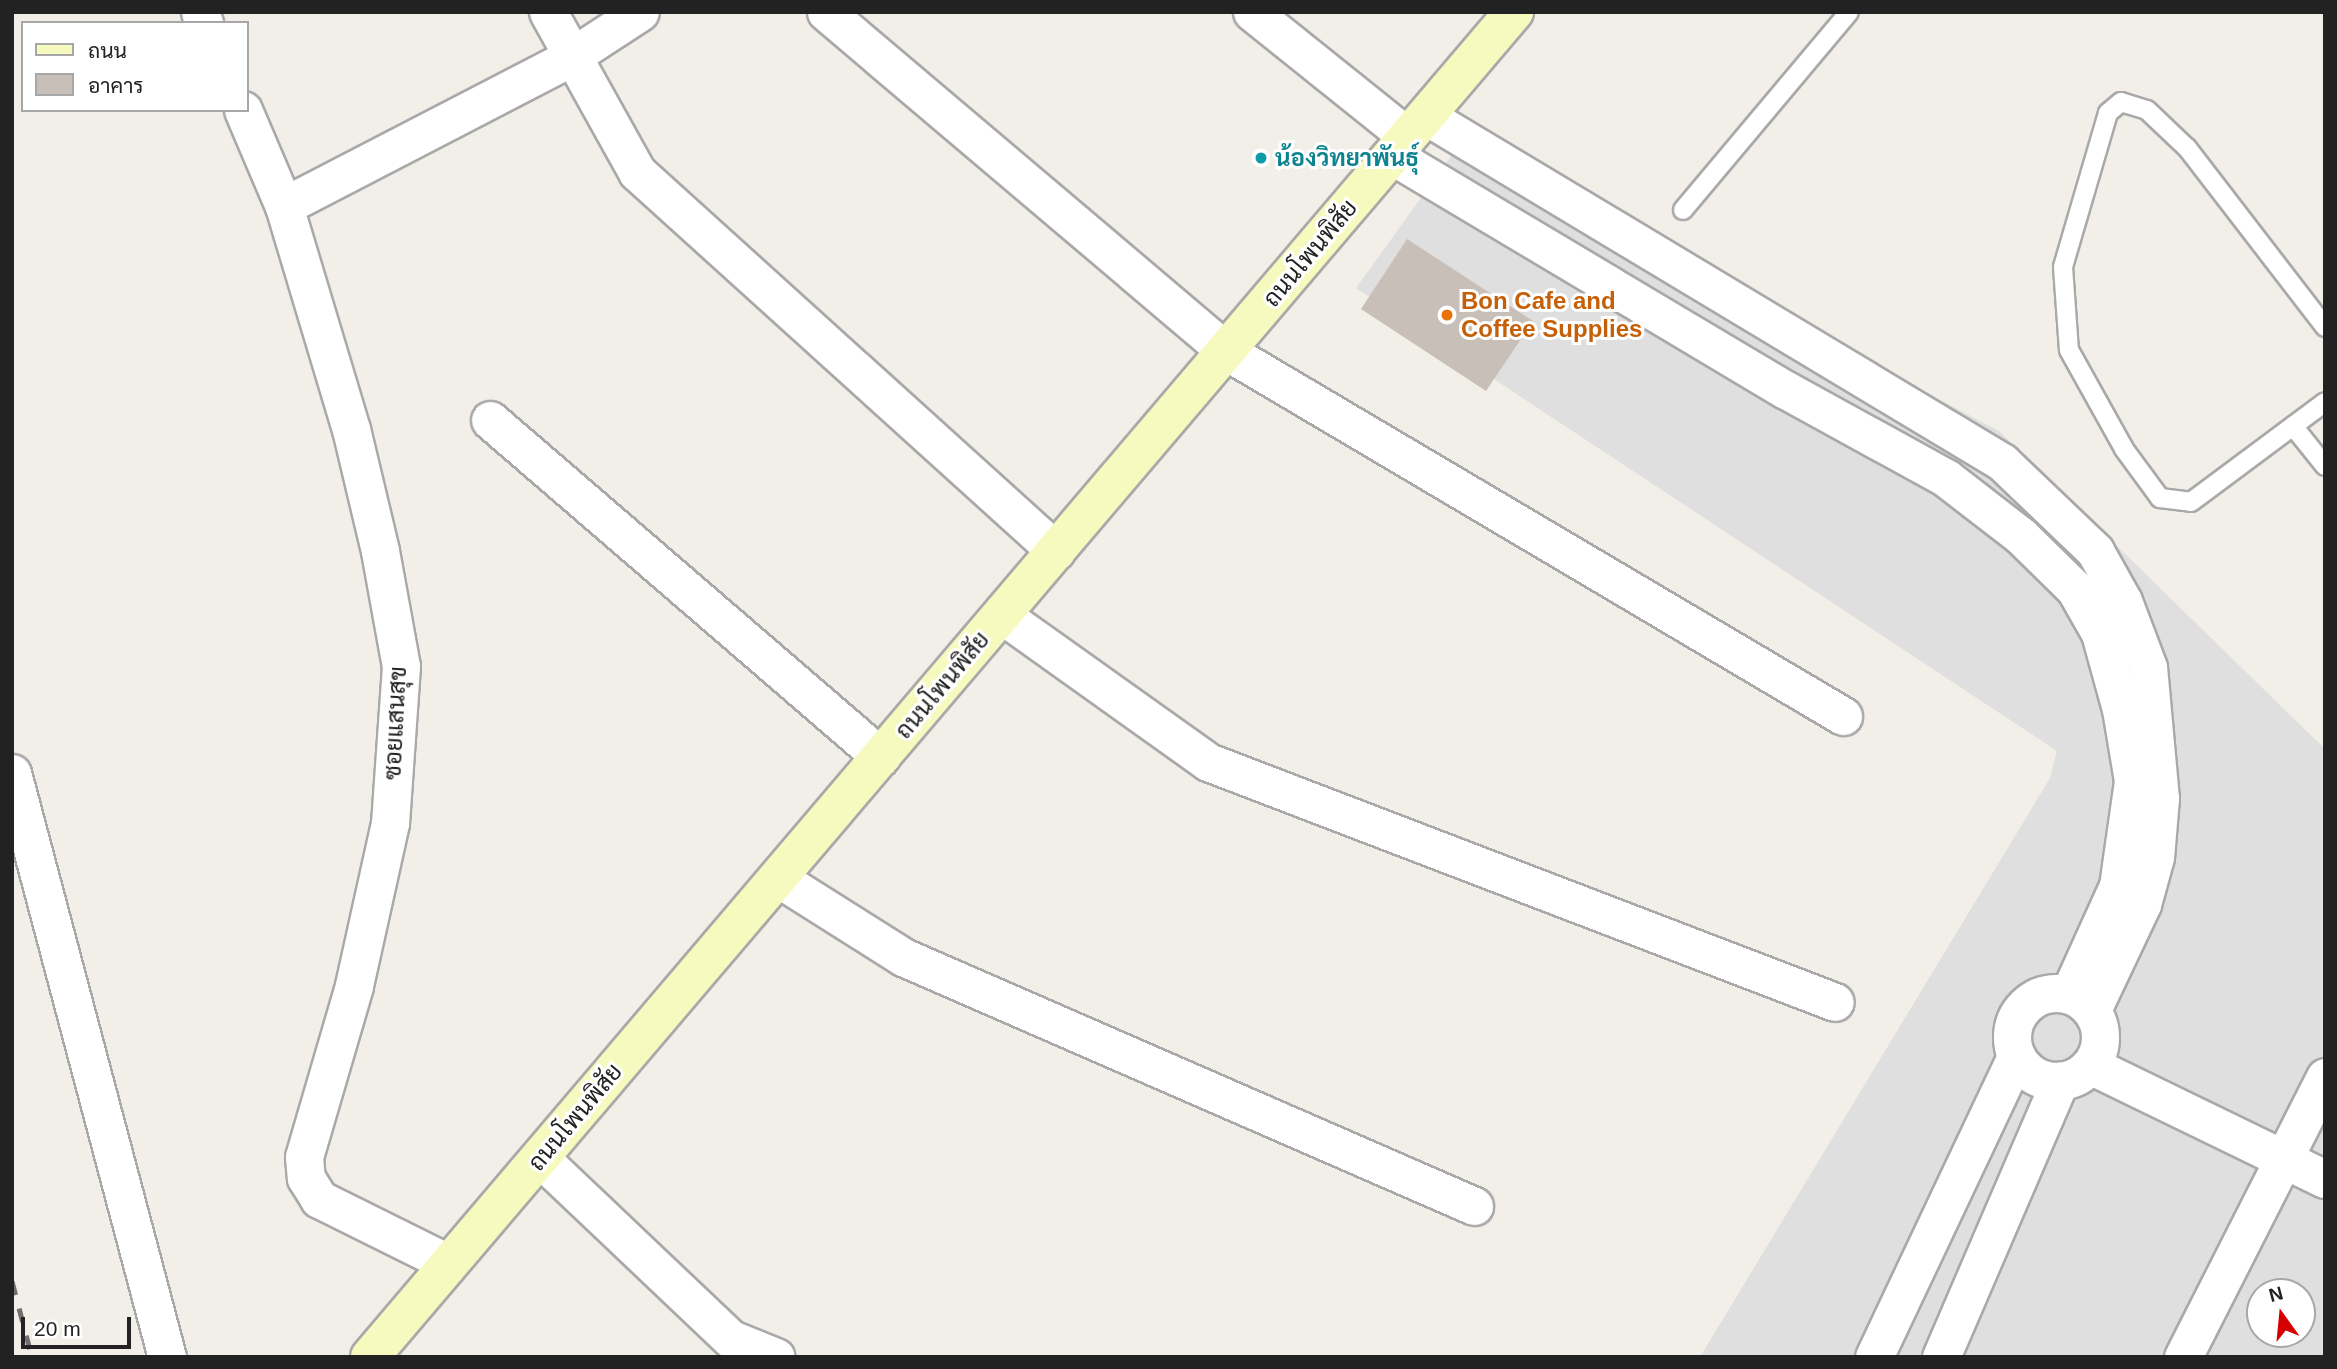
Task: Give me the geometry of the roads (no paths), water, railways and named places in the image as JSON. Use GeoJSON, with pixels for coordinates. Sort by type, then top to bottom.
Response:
{"type":"FeatureCollection","features":[{"type":"Feature","properties":{"kind":"street"},"geometry":{"type":"LineString","coordinates":[[548,12],[637,172],[1056,551]]}},
{"type":"Feature","properties":{"kind":"street"},"geometry":{"type":"LineString","coordinates":[[284,206],[571,57],[640,12]]}},
{"type":"Feature","properties":{"kind":"street"},"geometry":{"type":"LineString","coordinates":[[826,12],[1226,351],[1843,716]]}},
{"type":"Feature","properties":{"kind":"street"},"geometry":{"type":"LineString","coordinates":[[1252,12],[1409,136],[1605,282],[1946,478],[2021,536],[2075,589],[2100,633],[2121,709],[2133,781],[2118,886],[2081,1002]]}},
{"type":"Feature","properties":{"kind":"street","name":"ถนนโพนพิสัย"},"geometry":{"type":"LineString","coordinates":[[370,1357],[1514,12]]}},
{"type":"Feature","properties":{"kind":"street","name":"ซอยแสนสุข"},"geometry":{"type":"LineString","coordinates":[[244,112],[284,206],[351,429],[380,551],[401,666],[390,823],[354,986],[304,1157],[306,1178],[319,1199],[448,1263]]}},
{"type":"Feature","properties":{"kind":"street"},"geometry":{"type":"LineString","coordinates":[[1409,136],[1633,240],[2001,462],[2095,551],[2123,601],[2148,667],[2160,798],[2155,857],[2142,904],[2081,1002]]}},
{"type":"Feature","properties":{"kind":"street"},"geometry":{"type":"LineString","coordinates":[[1605,282],[1633,240]]}},
{"type":"Feature","properties":{"kind":"street"},"geometry":{"type":"LineString","coordinates":[[490,421],[881,757]]}},
{"type":"Feature","properties":{"kind":"street"},"geometry":{"type":"LineString","coordinates":[[1002,615],[1208,762],[1835,1002]]}},
{"type":"Feature","properties":{"kind":"street"},"geometry":{"type":"LineString","coordinates":[[12,773],[167,1357]]}},
{"type":"Feature","properties":{"kind":"street"},"geometry":{"type":"LineString","coordinates":[[778,878],[903,957],[1474,1206]]}},
{"type":"Feature","properties":{"kind":"street"},"geometry":{"type":"LineString","coordinates":[[1902,1299],[1948,1342],[2075,1073],[2100,1030],[2081,1002],[2038,996],[2020,1010],[2011,1034],[2016,1056],[2033,1075],[2075,1073],[2325,1179]]}},
{"type":"Feature","properties":{"kind":"street"},"geometry":{"type":"LineString","coordinates":[[1874,1357],[2016,1056]]}},
{"type":"Feature","properties":{"kind":"street"},"geometry":{"type":"LineString","coordinates":[[2183,1357],[2325,1077]]}},
{"type":"Feature","properties":{"kind":"street"},"geometry":{"type":"LineString","coordinates":[[540,1158],[731,1339],[776,1357]]}},
{"type":"Feature","properties":{"kind":"lane"},"geometry":{"type":"LineString","coordinates":[[1684,210],[1849,12]]}},
{"type":"Feature","properties":{"kind":"lane"},"geometry":{"type":"LineString","coordinates":[[2325,327],[2187,148],[2147,110],[2121,102],[2108,113],[2063,267],[2069,350],[2124,449],[2160,498],[2191,502],[2325,402]]}},
{"type":"Feature","properties":{"kind":"lane"},"geometry":{"type":"LineString","coordinates":[[2293,426],[2325,466]]}},
{"type":"Feature","properties":{"kind":"railway"},"geometry":{"type":"LineString","coordinates":[[12,1281],[32,1357]]}},
{"type":"Feature","properties":{"kind":"place","name":"น้องวิทยาพันธุ์"},"geometry":{"type":"Point","coordinates":[1261,158]}},
{"type":"Feature","properties":{"kind":"place","name":"Bon Cafe and Coffee Supplies"},"geometry":{"type":"Point","coordinates":[1447,315]}}]}
